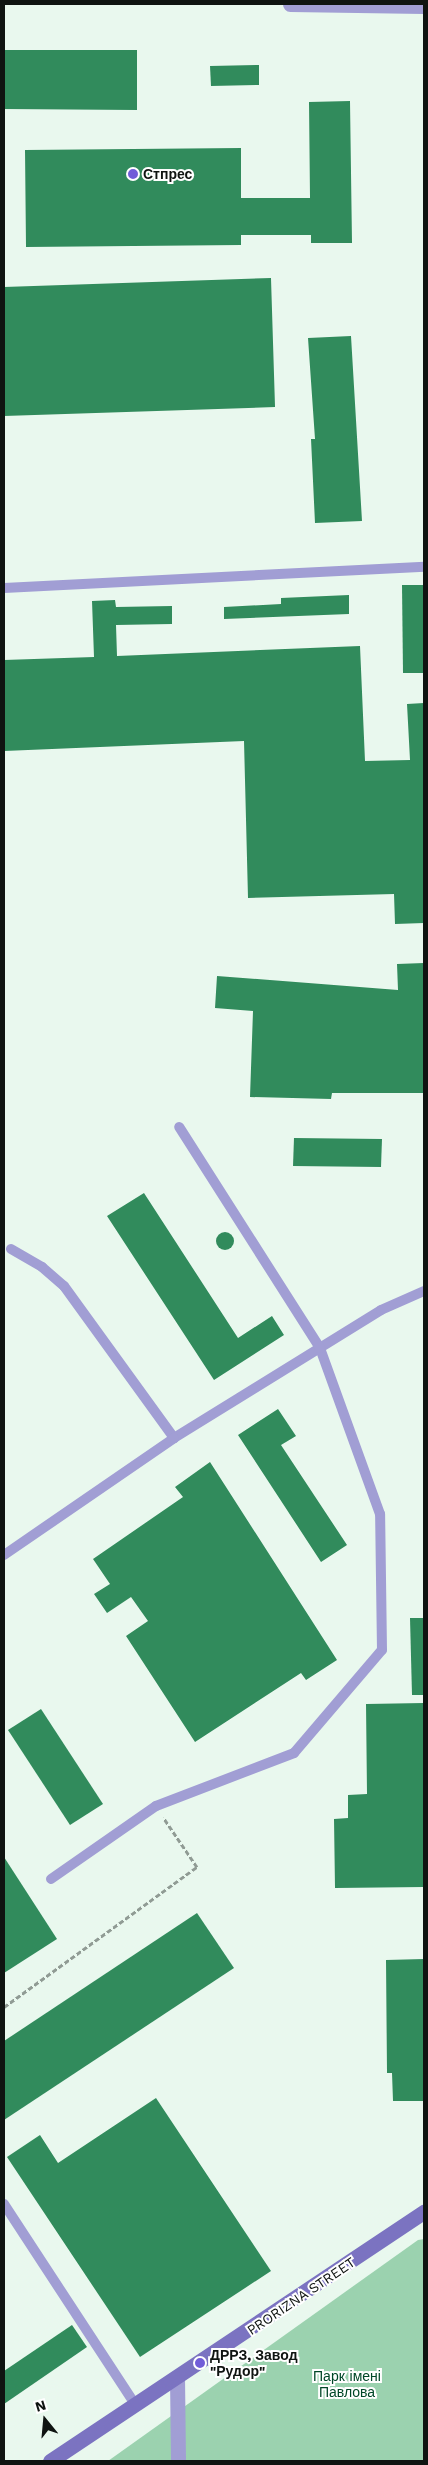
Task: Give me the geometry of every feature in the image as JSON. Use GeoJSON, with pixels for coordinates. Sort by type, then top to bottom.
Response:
{"type":"FeatureCollection","features":[{"type":"Feature","properties":{"kind":"street"},"geometry":{"type":"LineString","coordinates":[[290,4],[424,6]]}},
{"type":"Feature","properties":{"kind":"street","name":"PRORIZNA STREET"},"geometry":{"type":"LineString","coordinates":[[50,2461],[424,2212]]}},
{"type":"Feature","properties":{"kind":"street"},"geometry":{"type":"LineString","coordinates":[[177,2377],[178,2461]]}},
{"type":"Feature","properties":{"kind":"lane"},"geometry":{"type":"LineString","coordinates":[[4,588],[424,568]]}},
{"type":"Feature","properties":{"kind":"lane"},"geometry":{"type":"LineString","coordinates":[[51,1878],[156,1806],[294,1753],[382,1650],[380,1514],[320,1348],[179,1127]]}},
{"type":"Feature","properties":{"kind":"lane"},"geometry":{"type":"LineString","coordinates":[[12,1249],[42,1267],[64,1286],[174,1438]]}},
{"type":"Feature","properties":{"kind":"lane"},"geometry":{"type":"LineString","coordinates":[[4,1555],[174,1438],[381,1310],[424,1291]]}},
{"type":"Feature","properties":{"kind":"lane"},"geometry":{"type":"LineString","coordinates":[[4,2204],[136,2404]]}},
{"type":"Feature","properties":{"kind":"path"},"geometry":{"type":"LineString","coordinates":[[4,2007],[197,1867],[156,1806]]}},
{"type":"Feature","properties":{"kind":"green space","name":"Парк імені Павлова"},"geometry":{"type":"Polygon","coordinates":[[[424,2239],[424,2461],[108,2461],[418,2240],[424,2239]]]}},
{"type":"Feature","properties":{"kind":"building"},"geometry":{"type":"Polygon","coordinates":[[[4,50],[137,50],[137,110],[4,109],[4,50]]]}},
{"type":"Feature","properties":{"kind":"building"},"geometry":{"type":"Polygon","coordinates":[[[259,65],[259,85],[211,86],[210,66],[259,65]]]}},
{"type":"Feature","properties":{"kind":"building","name":"Стпрес"},"geometry":{"type":"Polygon","coordinates":[[[350,101],[352,243],[311,243],[311,235],[241,235],[241,245],[26,247],[25,150],[241,148],[241,198],[310,198],[309,102],[350,101]]]}},
{"type":"Feature","properties":{"kind":"building"},"geometry":{"type":"Polygon","coordinates":[[[271,278],[275,407],[4,416],[4,287],[271,278]]]}},
{"type":"Feature","properties":{"kind":"building"},"geometry":{"type":"Polygon","coordinates":[[[351,336],[362,521],[315,523],[311,439],[315,439],[308,338],[351,336]]]}},
{"type":"Feature","properties":{"kind":"building"},"geometry":{"type":"Polygon","coordinates":[[[402,585],[424,585],[424,673],[403,673],[402,585]]]}},
{"type":"Feature","properties":{"kind":"building"},"geometry":{"type":"Polygon","coordinates":[[[349,595],[349,614],[224,619],[224,607],[281,604],[281,598],[349,595]]]}},
{"type":"Feature","properties":{"kind":"building"},"geometry":{"type":"Polygon","coordinates":[[[115,600],[116,607],[172,606],[172,624],[116,625],[117,656],[360,646],[365,761],[410,760],[407,704],[424,703],[424,923],[395,924],[394,894],[248,898],[244,741],[4,751],[4,660],[94,657],[92,601],[115,600]]]}},
{"type":"Feature","properties":{"kind":"building"},"geometry":{"type":"Polygon","coordinates":[[[424,963],[424,1093],[332,1093],[331,1099],[250,1097],[253,1011],[215,1008],[217,976],[398,990],[397,964],[424,963]]]}},
{"type":"Feature","properties":{"kind":"building"},"geometry":{"type":"Polygon","coordinates":[[[294,1138],[382,1139],[381,1167],[293,1166],[294,1138]]]}},
{"type":"Feature","properties":{"kind":"building"},"geometry":{"type":"Polygon","coordinates":[[[144,1193],[238,1338],[272,1316],[284,1335],[214,1380],[107,1216],[144,1193]]]}},
{"type":"Feature","properties":{"kind":"building"},"geometry":{"type":"Polygon","coordinates":[[[225,1232],[231,1235],[234,1241],[231,1247],[225,1250],[219,1247],[216,1241],[219,1235],[225,1232]]]}},
{"type":"Feature","properties":{"kind":"building"},"geometry":{"type":"Polygon","coordinates":[[[278,1409],[296,1436],[281,1445],[347,1545],[321,1562],[238,1435],[278,1409]]]}},
{"type":"Feature","properties":{"kind":"building"},"geometry":{"type":"Polygon","coordinates":[[[210,1462],[337,1660],[306,1680],[301,1673],[195,1742],[126,1636],[148,1621],[131,1597],[107,1613],[94,1594],[110,1584],[93,1559],[183,1497],[175,1487],[210,1462]]]}},
{"type":"Feature","properties":{"kind":"building"},"geometry":{"type":"Polygon","coordinates":[[[410,1618],[424,1618],[424,1695],[412,1695],[410,1618]]]}},
{"type":"Feature","properties":{"kind":"building"},"geometry":{"type":"Polygon","coordinates":[[[424,1703],[424,1887],[335,1888],[334,1819],[348,1818],[348,1795],[367,1794],[366,1704],[424,1703]]]}},
{"type":"Feature","properties":{"kind":"building"},"geometry":{"type":"Polygon","coordinates":[[[41,1709],[103,1804],[70,1825],[8,1730],[41,1709]]]}},
{"type":"Feature","properties":{"kind":"building"},"geometry":{"type":"Polygon","coordinates":[[[4,1857],[57,1939],[4,1973],[4,1857]]]}},
{"type":"Feature","properties":{"kind":"building"},"geometry":{"type":"Polygon","coordinates":[[[197,1913],[234,1968],[4,2120],[4,2041],[197,1913]]]}},
{"type":"Feature","properties":{"kind":"building"},"geometry":{"type":"Polygon","coordinates":[[[424,1959],[424,2101],[393,2101],[392,2073],[387,2073],[386,1960],[424,1959]]]}},
{"type":"Feature","properties":{"kind":"building"},"geometry":{"type":"Polygon","coordinates":[[[156,2098],[271,2271],[140,2357],[7,2157],[40,2135],[58,2163],[156,2098]]]}},
{"type":"Feature","properties":{"kind":"building"},"geometry":{"type":"Polygon","coordinates":[[[72,2325],[87,2347],[4,2404],[4,2371],[72,2325]]]}},
{"type":"Feature","properties":{"kind":"place","name":"Стпрес"},"geometry":{"type":"Point","coordinates":[133,174]}},
{"type":"Feature","properties":{"kind":"place","name":"ДРРЗ, Завод \"Рудор\""},"geometry":{"type":"Point","coordinates":[200,2363]}}]}
